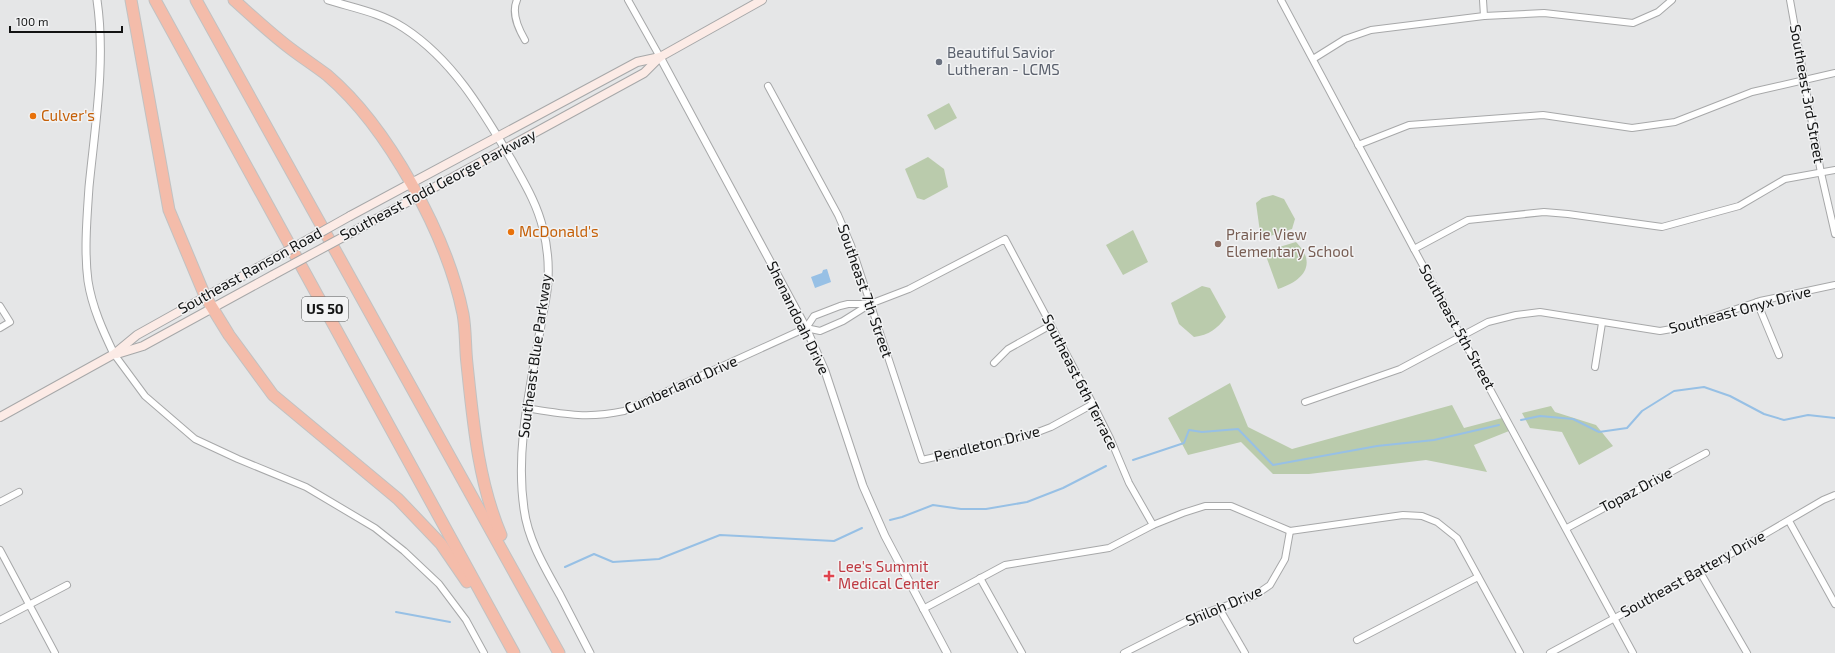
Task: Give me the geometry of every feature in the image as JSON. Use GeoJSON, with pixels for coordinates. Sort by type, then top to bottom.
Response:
{"type":"FeatureCollection","features":[{"type":"Feature","properties":{"kind":"highway"},"geometry":{"type":"LineString","coordinates":[[131,0],[169,210],[205,296],[212,309],[229,335],[273,394],[376,479],[419,520],[440,544],[464,576],[484,612],[495,618]]}},
{"type":"Feature","properties":{"kind":"highway","name":"US 50"},"geometry":{"type":"LineString","coordinates":[[155,0],[514,653]]}},
{"type":"Feature","properties":{"kind":"highway","name":"US 50"},"geometry":{"type":"LineString","coordinates":[[196,0],[559,653]]}},
{"type":"Feature","properties":{"kind":"highway"},"geometry":{"type":"LineString","coordinates":[[234,0],[291,49],[327,75],[354,102],[377,128],[418,196],[454,277],[463,315],[477,452],[489,501],[501,536],[532,603]]}},
{"type":"Feature","properties":{"kind":"main road","name":"Southeast Todd George Parkway"},"geometry":{"type":"LineString","coordinates":[[212,309],[505,150],[644,72],[660,57],[762,0]]}},
{"type":"Feature","properties":{"kind":"main road","name":"Southeast Todd George Parkway"},"geometry":{"type":"LineString","coordinates":[[411,183],[637,62],[660,57]]}},
{"type":"Feature","properties":{"kind":"main road","name":"Southeast Ranson Road"},"geometry":{"type":"LineString","coordinates":[[0,417],[114,354],[137,334],[411,183]]}},
{"type":"Feature","properties":{"kind":"main road","name":"Southeast Ranson Road"},"geometry":{"type":"LineString","coordinates":[[114,354],[143,346],[212,309]]}},
{"type":"Feature","properties":{"kind":"street"},"geometry":{"type":"LineString","coordinates":[[97,0],[99,13],[100,82],[86,222],[88,280],[98,322],[114,354],[146,396],[195,439],[238,460],[306,487],[375,528],[404,551],[439,584],[466,620],[484,653]]}},
{"type":"Feature","properties":{"kind":"street","name":"Southeast Blue Parkway"},"geometry":{"type":"LineString","coordinates":[[328,0],[387,18],[420,39],[459,78],[487,117],[534,201],[543,228],[547,250],[548,280],[526,408],[520,458],[524,511],[531,537],[543,564],[590,653]]}},
{"type":"Feature","properties":{"kind":"street"},"geometry":{"type":"LineString","coordinates":[[517,0],[513,7],[518,28],[525,40]]}},
{"type":"Feature","properties":{"kind":"street"},"geometry":{"type":"LineString","coordinates":[[628,0],[660,57]]}},
{"type":"Feature","properties":{"kind":"street","name":"Southeast 5th Street"},"geometry":{"type":"LineString","coordinates":[[1281,0],[1414,249],[1634,653]]}},
{"type":"Feature","properties":{"kind":"street"},"geometry":{"type":"LineString","coordinates":[[1483,0],[1484,16]]}},
{"type":"Feature","properties":{"kind":"street"},"geometry":{"type":"LineString","coordinates":[[1313,59],[1345,39],[1371,30],[1484,16],[1544,13],[1633,23],[1658,12],[1672,0]]}},
{"type":"Feature","properties":{"kind":"street","name":"Southeast 3rd Street"},"geometry":{"type":"LineString","coordinates":[[1790,0],[1806,79],[1821,172],[1835,234]]}},
{"type":"Feature","properties":{"kind":"street","name":"Shenandoah Drive"},"geometry":{"type":"LineString","coordinates":[[660,57],[806,328],[825,371],[863,486],[884,536],[947,653]]}},
{"type":"Feature","properties":{"kind":"street"},"geometry":{"type":"LineString","coordinates":[[1358,145],[1409,125],[1543,115],[1632,128],[1675,122],[1752,92],[1835,73]]}},
{"type":"Feature","properties":{"kind":"street","name":"Southeast 7th Street"},"geometry":{"type":"LineString","coordinates":[[768,86],[838,215],[851,245],[922,460]]}},
{"type":"Feature","properties":{"kind":"street"},"geometry":{"type":"LineString","coordinates":[[1414,249],[1468,220],[1544,212],[1662,227],[1739,206],[1785,179],[1835,170]]}},
{"type":"Feature","properties":{"kind":"street","name":"Cumberland Drive"},"geometry":{"type":"LineString","coordinates":[[806,328],[820,331],[843,321],[870,304],[909,289],[1005,239]]}},
{"type":"Feature","properties":{"kind":"street","name":"Southeast 6th Terrace"},"geometry":{"type":"LineString","coordinates":[[1005,239],[1093,404],[1110,438],[1129,483],[1153,525]]}},
{"type":"Feature","properties":{"kind":"street","name":"Southeast Onyx Drive"},"geometry":{"type":"LineString","coordinates":[[1305,402],[1400,369],[1488,322],[1516,315],[1540,312],[1660,331],[1683,327],[1757,302],[1835,285]]}},
{"type":"Feature","properties":{"kind":"street"},"geometry":{"type":"LineString","coordinates":[[1757,302],[1779,355]]}},
{"type":"Feature","properties":{"kind":"street","name":"Cumberland Drive"},"geometry":{"type":"LineString","coordinates":[[526,408],[577,416],[593,416],[624,411],[806,328],[814,316],[848,304],[870,304]]}},
{"type":"Feature","properties":{"kind":"street"},"geometry":{"type":"LineString","coordinates":[[0,306],[10,322],[0,328]]}},
{"type":"Feature","properties":{"kind":"street"},"geometry":{"type":"LineString","coordinates":[[1596,366],[1602,323]]}},
{"type":"Feature","properties":{"kind":"street"},"geometry":{"type":"LineString","coordinates":[[994,363],[1008,349],[1051,325]]}},
{"type":"Feature","properties":{"kind":"street","name":"Pendleton Drive"},"geometry":{"type":"LineString","coordinates":[[922,460],[1030,435],[1051,428],[1093,404]]}},
{"type":"Feature","properties":{"kind":"street","name":"Topaz Drive"},"geometry":{"type":"LineString","coordinates":[[1567,528],[1706,453]]}},
{"type":"Feature","properties":{"kind":"street"},"geometry":{"type":"LineString","coordinates":[[0,502],[19,492]]}},
{"type":"Feature","properties":{"kind":"street","name":"Southeast Battery Drive"},"geometry":{"type":"LineString","coordinates":[[1550,653],[1700,572],[1823,500],[1835,495]]}},
{"type":"Feature","properties":{"kind":"street"},"geometry":{"type":"LineString","coordinates":[[923,609],[1005,565],[1109,548],[1153,525],[1206,506],[1231,506],[1290,531],[1403,515],[1422,516],[1437,522],[1457,538],[1520,653]]}},
{"type":"Feature","properties":{"kind":"street"},"geometry":{"type":"LineString","coordinates":[[1789,521],[1835,604]]}},
{"type":"Feature","properties":{"kind":"street","name":"Shiloh Drive"},"geometry":{"type":"LineString","coordinates":[[1124,653],[1132,651],[1199,615],[1254,596],[1270,585],[1285,559],[1290,531]]}},
{"type":"Feature","properties":{"kind":"street"},"geometry":{"type":"LineString","coordinates":[[1,553],[55,653]]}},
{"type":"Feature","properties":{"kind":"street"},"geometry":{"type":"LineString","coordinates":[[1700,572],[1747,653]]}},
{"type":"Feature","properties":{"kind":"street"},"geometry":{"type":"LineString","coordinates":[[1357,640],[1478,577]]}},
{"type":"Feature","properties":{"kind":"street"},"geometry":{"type":"LineString","coordinates":[[980,578],[1022,653]]}},
{"type":"Feature","properties":{"kind":"street"},"geometry":{"type":"LineString","coordinates":[[0,620],[67,585]]}},
{"type":"Feature","properties":{"kind":"street"},"geometry":{"type":"LineString","coordinates":[[1219,608],[1244,653]]}},
{"type":"Feature","properties":{"kind":"green space"},"geometry":{"type":"Polygon","coordinates":[[[949,103],[957,118],[935,130],[927,115],[949,103]]]}},
{"type":"Feature","properties":{"kind":"green space"},"geometry":{"type":"Polygon","coordinates":[[[928,157],[944,169],[948,187],[924,200],[917,198],[905,169],[928,157]]]}},
{"type":"Feature","properties":{"kind":"green space"},"geometry":{"type":"Polygon","coordinates":[[[1273,195],[1284,199],[1295,219],[1292,229],[1267,237],[1260,232],[1256,203],[1262,198],[1273,195]]]}},
{"type":"Feature","properties":{"kind":"green space"},"geometry":{"type":"Polygon","coordinates":[[[1133,230],[1148,262],[1123,275],[1106,245],[1133,230]]]}},
{"type":"Feature","properties":{"kind":"green space"},"geometry":{"type":"Polygon","coordinates":[[[1296,242],[1303,250],[1306,258],[1307,264],[1305,271],[1287,286],[1278,289],[1266,256],[1269,250],[1296,242]]]}},
{"type":"Feature","properties":{"kind":"green space"},"geometry":{"type":"Polygon","coordinates":[[[1202,286],[1210,288],[1226,317],[1212,331],[1204,335],[1194,337],[1179,324],[1171,303],[1202,286]]]}},
{"type":"Feature","properties":{"kind":"green space"},"geometry":{"type":"Polygon","coordinates":[[[1230,383],[1248,427],[1292,449],[1452,405],[1464,428],[1502,418],[1509,431],[1474,445],[1487,472],[1426,460],[1309,474],[1273,474],[1241,442],[1188,455],[1168,418],[1230,383]]]}},
{"type":"Feature","properties":{"kind":"green space"},"geometry":{"type":"Polygon","coordinates":[[[1551,406],[1555,412],[1596,425],[1613,446],[1579,465],[1562,432],[1530,428],[1522,413],[1551,406]]]}},
{"type":"Feature","properties":{"kind":"water"},"geometry":{"type":"Polygon","coordinates":[[[827,269],[831,282],[815,288],[811,277],[822,273],[823,270],[827,269]]]}},
{"type":"Feature","properties":{"kind":"waterway"},"geometry":{"type":"LineString","coordinates":[[1521,420],[1540,416],[1573,419],[1599,432],[1627,428],[1642,411],[1674,391],[1704,387],[1730,396],[1764,414],[1784,420],[1808,415],[1835,418]]}},
{"type":"Feature","properties":{"kind":"waterway"},"geometry":{"type":"LineString","coordinates":[[1133,460],[1184,443],[1189,430],[1202,432],[1238,429],[1273,465],[1377,446],[1434,440],[1499,425]]}},
{"type":"Feature","properties":{"kind":"waterway"},"geometry":{"type":"LineString","coordinates":[[890,520],[933,505],[961,509],[986,509],[1027,502],[1063,488],[1106,466]]}},
{"type":"Feature","properties":{"kind":"waterway"},"geometry":{"type":"LineString","coordinates":[[565,567],[594,554],[613,562],[659,559],[720,535],[834,541],[862,528]]}},
{"type":"Feature","properties":{"kind":"waterway"},"geometry":{"type":"LineString","coordinates":[[396,612],[450,622]]}},
{"type":"Feature","properties":{"kind":"place","name":"Beautiful Savior Lutheran - LCMS"},"geometry":{"type":"Point","coordinates":[939,62]}},
{"type":"Feature","properties":{"kind":"place","name":"Culver's"},"geometry":{"type":"Point","coordinates":[33,116]}},
{"type":"Feature","properties":{"kind":"place","name":"McDonald's"},"geometry":{"type":"Point","coordinates":[511,232]}},
{"type":"Feature","properties":{"kind":"place","name":"Prairie View Elementary School"},"geometry":{"type":"Point","coordinates":[1218,244]}},
{"type":"Feature","properties":{"kind":"place","name":"Lee's Summit Medical Center"},"geometry":{"type":"Point","coordinates":[829,576]}}]}
